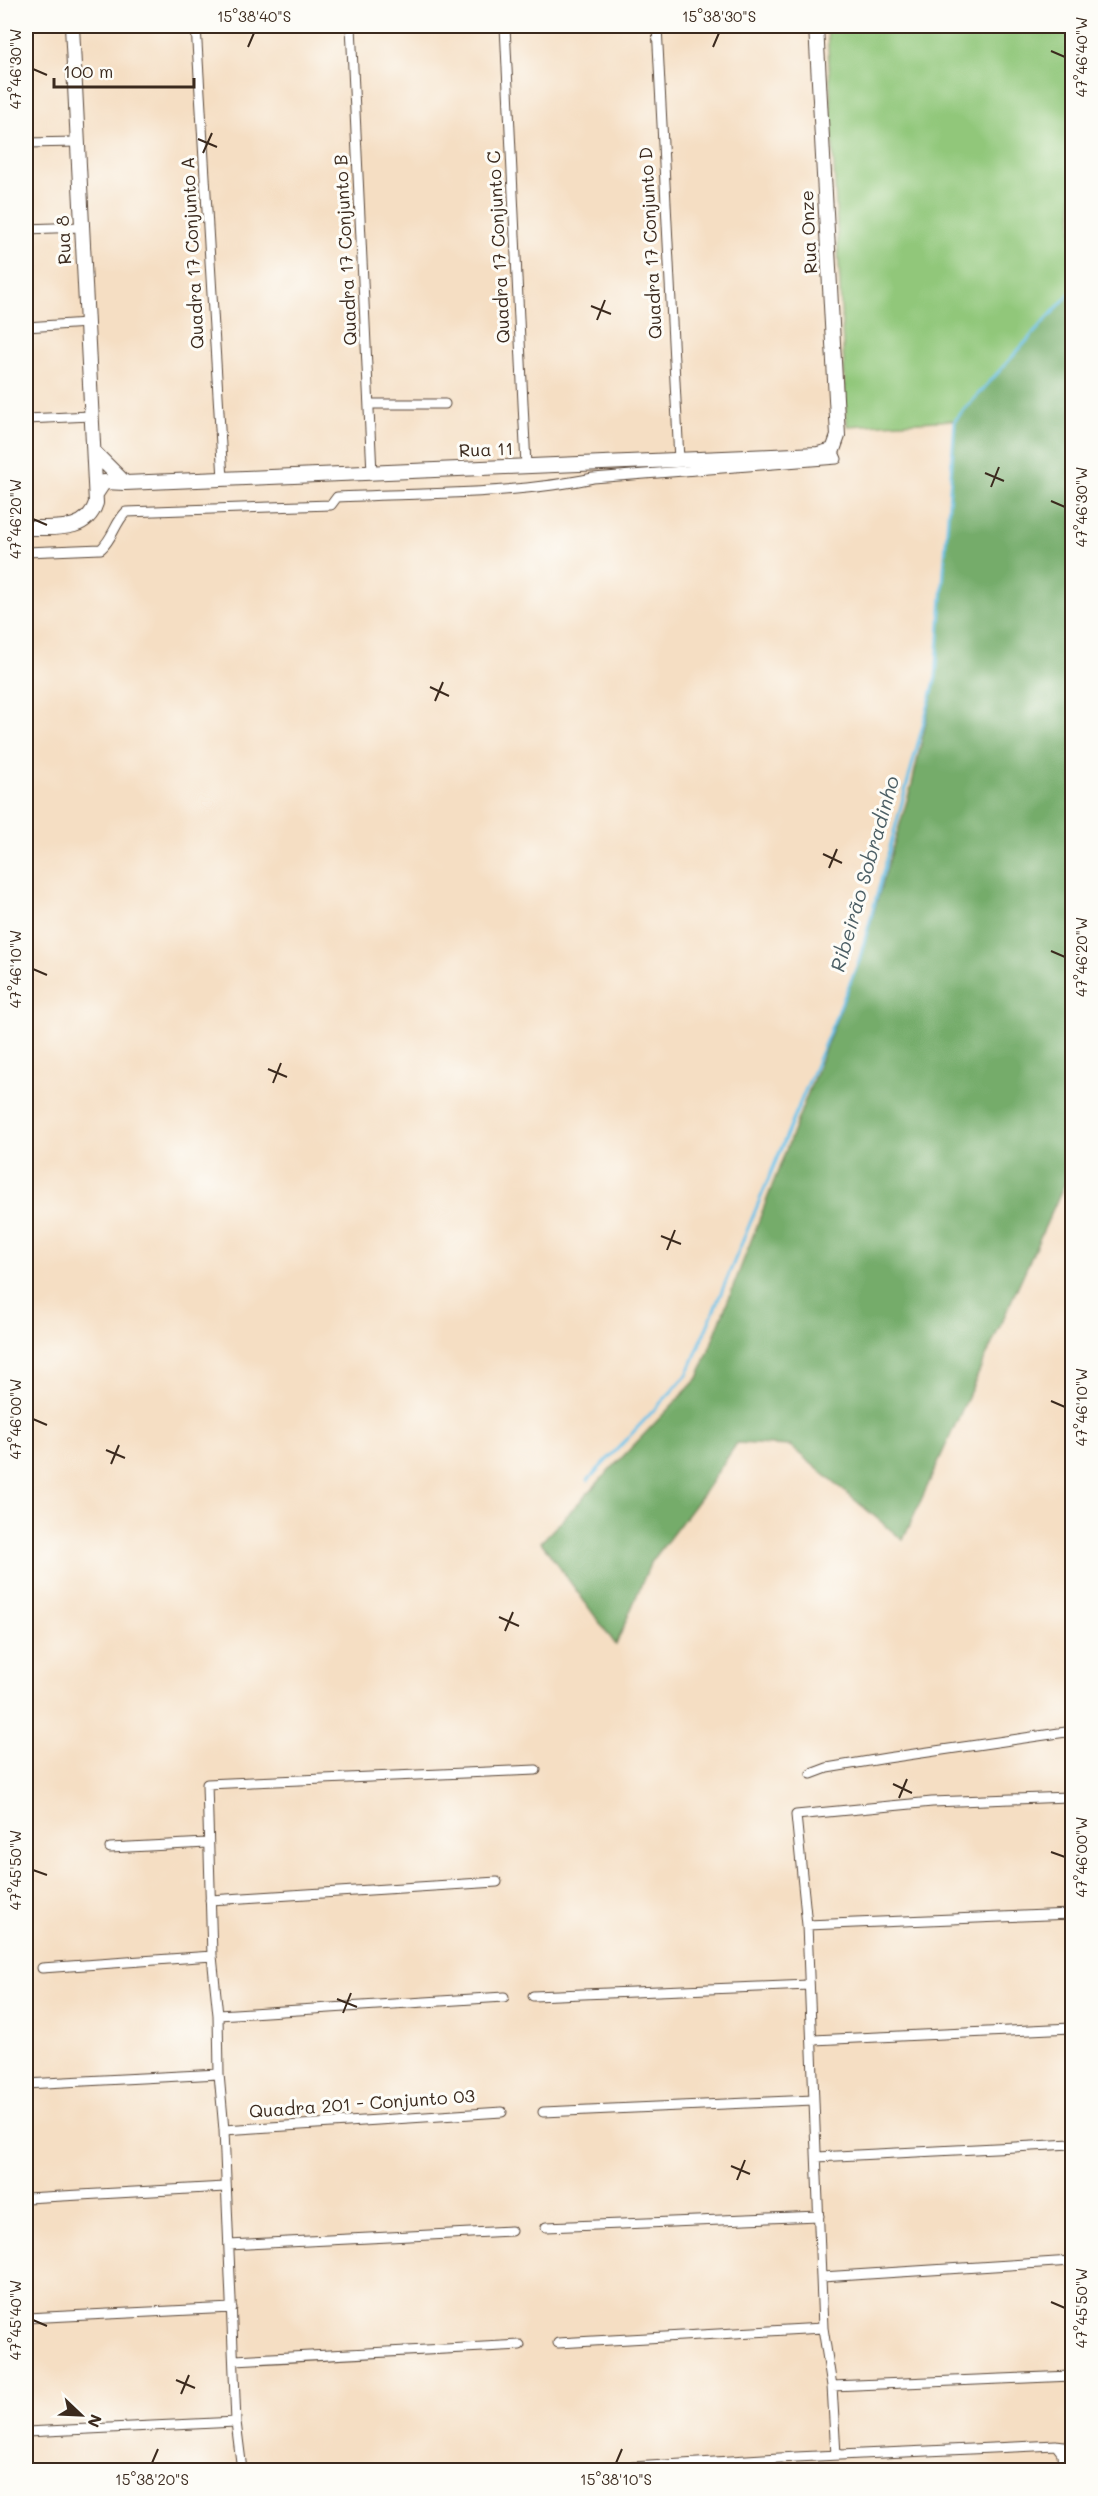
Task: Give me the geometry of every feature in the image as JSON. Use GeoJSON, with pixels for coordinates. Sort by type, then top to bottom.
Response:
{"type":"FeatureCollection","features":[{"type":"Feature","properties":{"kind":"street","name":"Rua 8"},"geometry":{"type":"LineString","coordinates":[[72,26],[91,416],[95,453]]}},
{"type":"Feature","properties":{"kind":"street","name":"Quadra 17 Conjunto A"},"geometry":{"type":"LineString","coordinates":[[196,26],[223,479]]}},
{"type":"Feature","properties":{"kind":"street","name":"Quadra 17 Conjunto B"},"geometry":{"type":"LineString","coordinates":[[351,26],[372,473]]}},
{"type":"Feature","properties":{"kind":"street","name":"Quadra 17 Conjunto C"},"geometry":{"type":"LineString","coordinates":[[505,26],[526,466]]}},
{"type":"Feature","properties":{"kind":"street","name":"Quadra 17 Conjunto D"},"geometry":{"type":"LineString","coordinates":[[657,26],[679,460]]}},
{"type":"Feature","properties":{"kind":"street","name":"Rua Onze"},"geometry":{"type":"LineString","coordinates":[[816,26],[838,436],[833,450]]}},
{"type":"Feature","properties":{"kind":"street"},"geometry":{"type":"LineString","coordinates":[[26,143],[77,142]]}},
{"type":"Feature","properties":{"kind":"street"},"geometry":{"type":"LineString","coordinates":[[26,229],[82,226]]}},
{"type":"Feature","properties":{"kind":"street"},"geometry":{"type":"LineString","coordinates":[[26,327],[87,323]]}},
{"type":"Feature","properties":{"kind":"street"},"geometry":{"type":"LineString","coordinates":[[370,404],[445,404]]}},
{"type":"Feature","properties":{"kind":"street"},"geometry":{"type":"LineString","coordinates":[[26,419],[91,416]]}},
{"type":"Feature","properties":{"kind":"street"},"geometry":{"type":"LineString","coordinates":[[26,552],[101,549],[110,541],[126,512],[331,505],[336,497],[529,487],[593,478],[837,459],[833,450]]}},
{"type":"Feature","properties":{"kind":"street","name":"Rua 11"},"geometry":{"type":"LineString","coordinates":[[96,495],[104,482],[126,483],[818,454],[833,450]]}},
{"type":"Feature","properties":{"kind":"street"},"geometry":{"type":"LineString","coordinates":[[95,453],[126,483]]}},
{"type":"Feature","properties":{"kind":"street"},"geometry":{"type":"LineString","coordinates":[[26,528],[78,525],[90,516],[96,503],[95,453]]}},
{"type":"Feature","properties":{"kind":"street"},"geometry":{"type":"LineString","coordinates":[[811,1774],[827,1768],[887,1758],[1066,1732]]}},
{"type":"Feature","properties":{"kind":"street"},"geometry":{"type":"LineString","coordinates":[[242,2470],[236,2422],[224,2130],[219,2074],[218,2015],[212,1956],[207,1785],[536,1770]]}},
{"type":"Feature","properties":{"kind":"street"},"geometry":{"type":"LineString","coordinates":[[836,2455],[832,2386],[823,2328],[807,1925],[796,1815],[932,1802],[1068,1797]]}},
{"type":"Feature","properties":{"kind":"street"},"geometry":{"type":"LineString","coordinates":[[110,1848],[207,1843]]}},
{"type":"Feature","properties":{"kind":"street"},"geometry":{"type":"LineString","coordinates":[[210,1900],[497,1882]]}},
{"type":"Feature","properties":{"kind":"street"},"geometry":{"type":"LineString","coordinates":[[807,1925],[1072,1914]]}},
{"type":"Feature","properties":{"kind":"street"},"geometry":{"type":"LineString","coordinates":[[42,1968],[212,1956]]}},
{"type":"Feature","properties":{"kind":"street"},"geometry":{"type":"LineString","coordinates":[[534,1996],[809,1985]]}},
{"type":"Feature","properties":{"kind":"street"},"geometry":{"type":"LineString","coordinates":[[218,2015],[504,1997]]}},
{"type":"Feature","properties":{"kind":"street"},"geometry":{"type":"LineString","coordinates":[[813,2040],[1072,2028]]}},
{"type":"Feature","properties":{"kind":"street"},"geometry":{"type":"LineString","coordinates":[[26,2084],[219,2074]]}},
{"type":"Feature","properties":{"kind":"street"},"geometry":{"type":"LineString","coordinates":[[543,2112],[814,2100]]}},
{"type":"Feature","properties":{"kind":"street","name":"Quadra 201 - Conjunto 03"},"geometry":{"type":"LineString","coordinates":[[224,2130],[502,2112]]}},
{"type":"Feature","properties":{"kind":"street"},"geometry":{"type":"LineString","coordinates":[[817,2157],[1072,2144]]}},
{"type":"Feature","properties":{"kind":"street"},"geometry":{"type":"LineString","coordinates":[[26,2198],[225,2187]]}},
{"type":"Feature","properties":{"kind":"street"},"geometry":{"type":"LineString","coordinates":[[546,2227],[819,2216]]}},
{"type":"Feature","properties":{"kind":"street"},"geometry":{"type":"LineString","coordinates":[[229,2245],[511,2231]]}},
{"type":"Feature","properties":{"kind":"street"},"geometry":{"type":"LineString","coordinates":[[822,2277],[1072,2261]]}},
{"type":"Feature","properties":{"kind":"street"},"geometry":{"type":"LineString","coordinates":[[26,2318],[232,2308]]}},
{"type":"Feature","properties":{"kind":"street"},"geometry":{"type":"LineString","coordinates":[[558,2343],[823,2328]]}},
{"type":"Feature","properties":{"kind":"street"},"geometry":{"type":"LineString","coordinates":[[235,2360],[520,2345]]}},
{"type":"Feature","properties":{"kind":"street"},"geometry":{"type":"LineString","coordinates":[[832,2386],[1072,2376]]}},
{"type":"Feature","properties":{"kind":"street"},"geometry":{"type":"LineString","coordinates":[[26,2432],[236,2422]]}},
{"type":"Feature","properties":{"kind":"street"},"geometry":{"type":"LineString","coordinates":[[1056,2445],[1062,2453],[1063,2470]]}},
{"type":"Feature","properties":{"kind":"street"},"geometry":{"type":"LineString","coordinates":[[585,2470],[836,2455],[1056,2445],[1072,2447]]}},
{"type":"Feature","properties":{"kind":"green space"},"geometry":{"type":"Polygon","coordinates":[[[827,26],[1072,26],[1072,291],[955,420],[847,426],[827,26]]]}},
{"type":"Feature","properties":{"kind":"green space"},"geometry":{"type":"Polygon","coordinates":[[[1072,291],[1072,1167],[903,1540],[790,1446],[737,1443],[705,1491],[650,1564],[616,1645],[541,1542],[698,1378],[859,961],[912,784],[936,677],[955,420],[1072,291]]]}},
{"type":"Feature","properties":{"kind":"waterway","name":"Ribeirão Sobradinho"},"geometry":{"type":"LineString","coordinates":[[588,1480],[687,1375],[859,961],[936,677],[955,420],[1072,291]]}}]}
